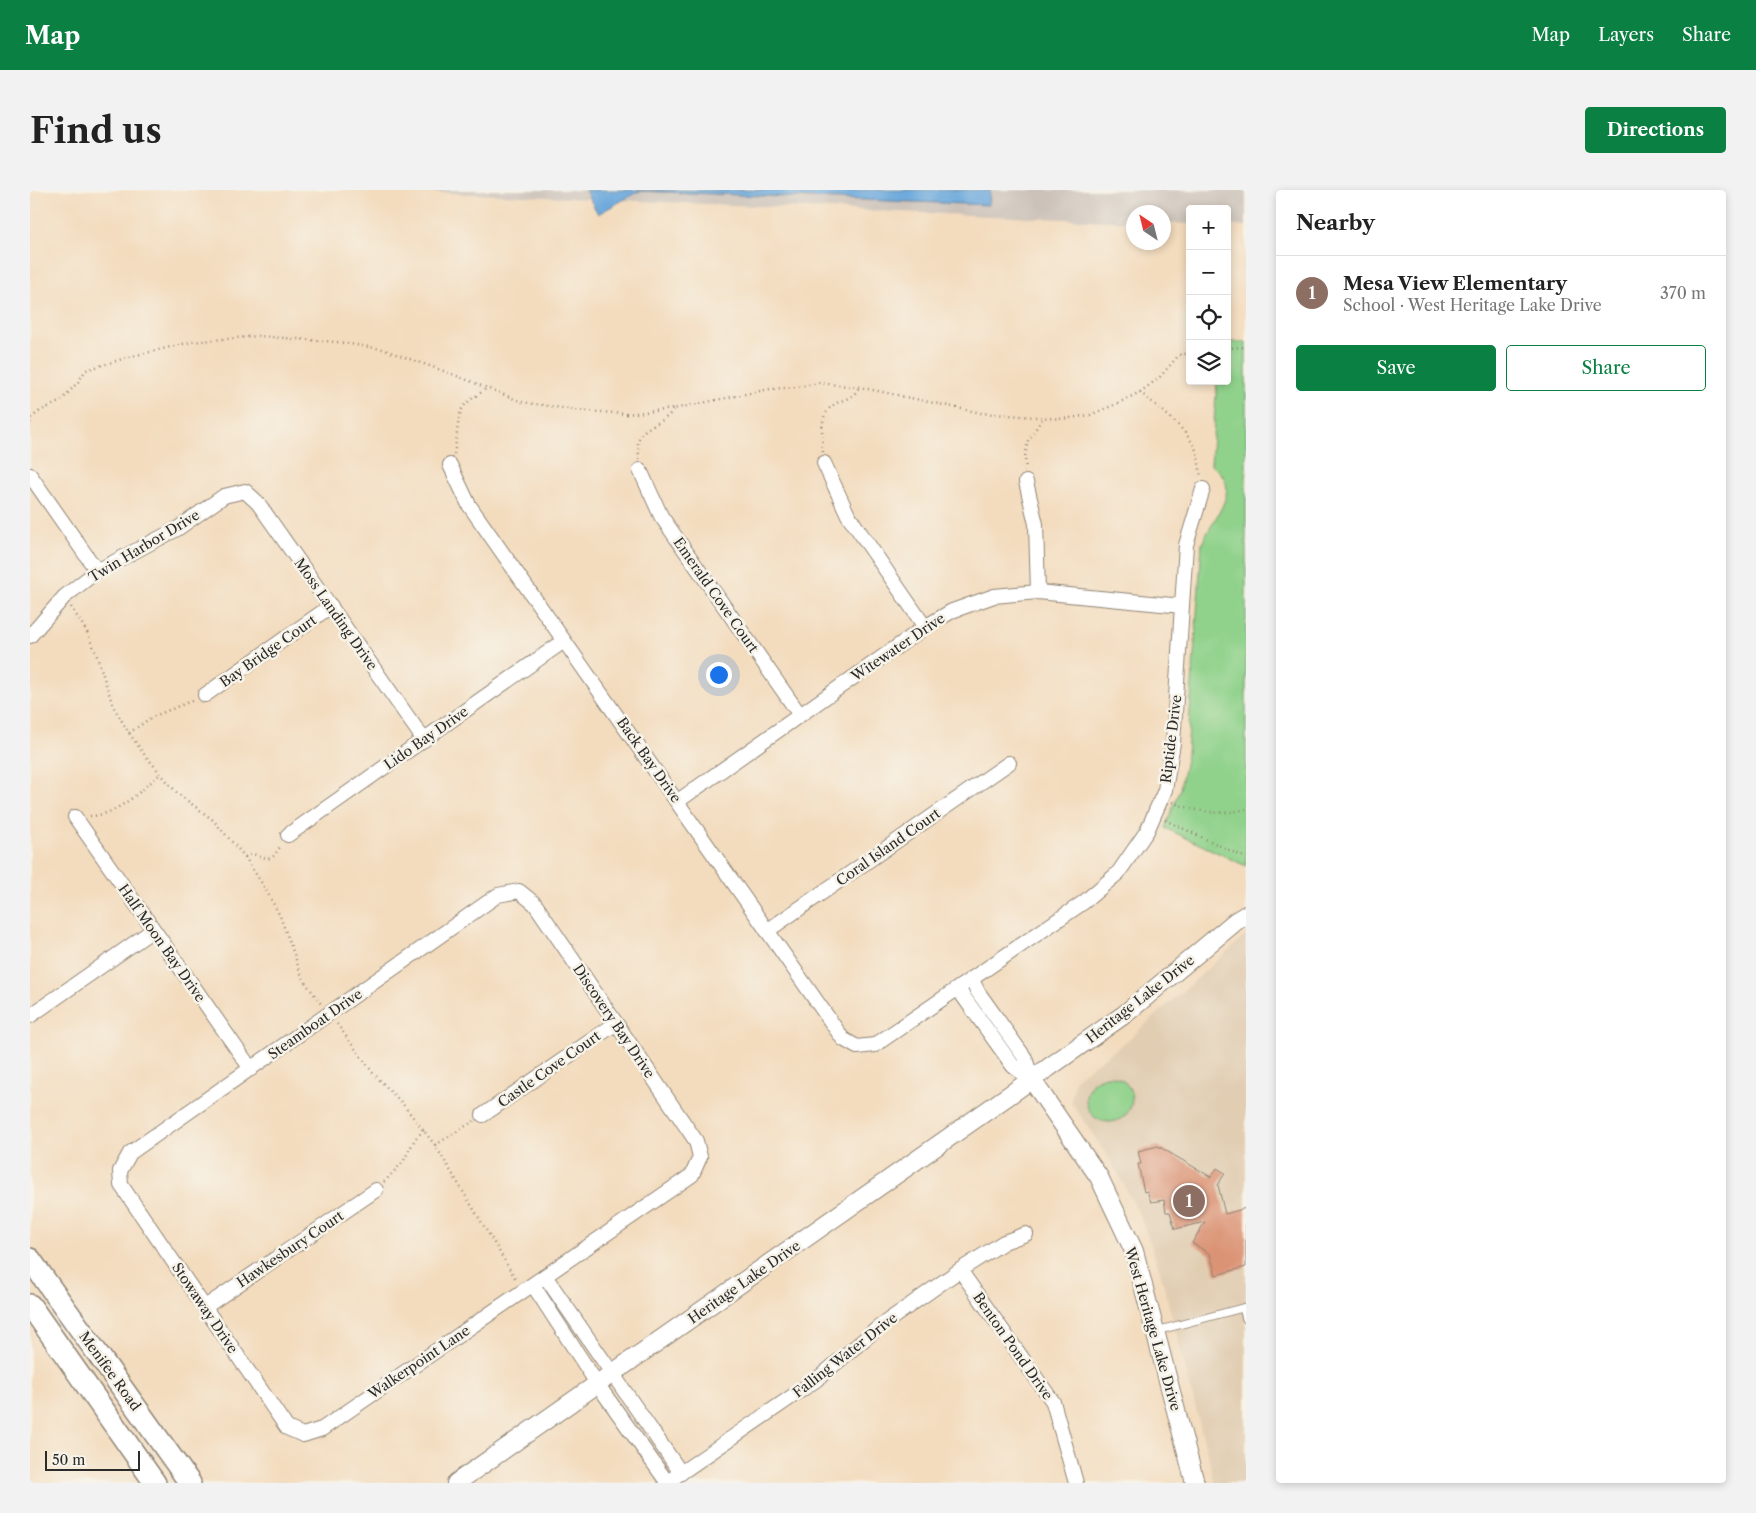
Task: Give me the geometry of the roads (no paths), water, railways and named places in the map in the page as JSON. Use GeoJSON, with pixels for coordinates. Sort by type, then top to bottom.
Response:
{"type":"FeatureCollection","features":[{"type":"Feature","properties":{"kind":"main road","name":"Menifee Road"},"geometry":{"type":"LineString","coordinates":[[30,1259],[190,1483]]}},
{"type":"Feature","properties":{"kind":"main road","name":"Menifee Road"},"geometry":{"type":"LineString","coordinates":[[30,1305],[155,1483]]}},
{"type":"Feature","properties":{"kind":"street"},"geometry":{"type":"LineString","coordinates":[[824,463],[848,515],[925,627]]}},
{"type":"Feature","properties":{"kind":"street","name":"Back Bay Drive"},"geometry":{"type":"LineString","coordinates":[[450,465],[469,505],[678,801],[843,1040],[857,1047]]}},
{"type":"Feature","properties":{"kind":"street","name":"Emerald Cove Court"},"geometry":{"type":"LineString","coordinates":[[640,470],[661,516],[800,715]]}},
{"type":"Feature","properties":{"kind":"street"},"geometry":{"type":"LineString","coordinates":[[30,475],[97,571]]}},
{"type":"Feature","properties":{"kind":"street"},"geometry":{"type":"LineString","coordinates":[[1026,482],[1036,524],[1038,592]]}},
{"type":"Feature","properties":{"kind":"street","name":"Riptide Drive"},"geometry":{"type":"LineString","coordinates":[[857,1047],[875,1045],[1084,902],[1118,873],[1147,831],[1165,790],[1173,743],[1186,545],[1203,489]]}},
{"type":"Feature","properties":{"kind":"street","name":"Twin Harbor Drive"},"geometry":{"type":"LineString","coordinates":[[30,636],[64,597],[97,571],[176,529],[224,496],[245,491]]}},
{"type":"Feature","properties":{"kind":"street","name":"Moss Landing Drive"},"geometry":{"type":"LineString","coordinates":[[245,491],[258,503],[424,740]]}},
{"type":"Feature","properties":{"kind":"street","name":"Witewater Drive"},"geometry":{"type":"LineString","coordinates":[[678,801],[925,627],[952,611],[994,596],[1038,592],[1182,606]]}},
{"type":"Feature","properties":{"kind":"street","name":"Bay Bridge Court"},"geometry":{"type":"LineString","coordinates":[[205,695],[331,606]]}},
{"type":"Feature","properties":{"kind":"street","name":"Lido Bay Drive"},"geometry":{"type":"LineString","coordinates":[[288,835],[564,641]]}},
{"type":"Feature","properties":{"kind":"street","name":"Coral Island Court"},"geometry":{"type":"LineString","coordinates":[[767,931],[1009,762]]}},
{"type":"Feature","properties":{"kind":"street","name":"Half Moon Bay Drive"},"geometry":{"type":"LineString","coordinates":[[74,817],[251,1070]]}},
{"type":"Feature","properties":{"kind":"street","name":"Steamboat Drive"},"geometry":{"type":"LineString","coordinates":[[120,1171],[130,1153],[498,895],[519,891]]}},
{"type":"Feature","properties":{"kind":"street","name":"Discovery Bay Drive"},"geometry":{"type":"LineString","coordinates":[[519,891],[535,904],[696,1141],[700,1157]]}},
{"type":"Feature","properties":{"kind":"street","name":"Heritage Lake Drive"},"geometry":{"type":"LineString","coordinates":[[456,1483],[1125,1014],[1236,921],[1246,915]]}},
{"type":"Feature","properties":{"kind":"street"},"geometry":{"type":"LineString","coordinates":[[30,1016],[153,930]]}},
{"type":"Feature","properties":{"kind":"street"},"geometry":{"type":"LineString","coordinates":[[972,980],[978,992],[1025,1058],[1032,1080]]}},
{"type":"Feature","properties":{"kind":"street"},"geometry":{"type":"LineString","coordinates":[[958,989],[1013,1066],[1032,1080]]}},
{"type":"Feature","properties":{"kind":"street","name":"Castle Cove Court"},"geometry":{"type":"LineString","coordinates":[[483,1115],[615,1024]]}},
{"type":"Feature","properties":{"kind":"street","name":"West Heritage Lake Drive"},"geometry":{"type":"LineString","coordinates":[[1032,1080],[1099,1177],[1134,1251],[1195,1483]]}},
{"type":"Feature","properties":{"kind":"street","name":"Walkerpoint Lane"},"geometry":{"type":"LineString","coordinates":[[303,1435],[322,1429],[692,1175],[700,1157]]}},
{"type":"Feature","properties":{"kind":"street","name":"Stowaway Drive"},"geometry":{"type":"LineString","coordinates":[[120,1171],[120,1185],[287,1428],[303,1435]]}},
{"type":"Feature","properties":{"kind":"street","name":"Hawkesbury Court"},"geometry":{"type":"LineString","coordinates":[[205,1308],[376,1190]]}},
{"type":"Feature","properties":{"kind":"street","name":"Falling Water Drive"},"geometry":{"type":"LineString","coordinates":[[666,1483],[816,1380],[879,1327],[960,1270],[1004,1242],[1026,1234]]}},
{"type":"Feature","properties":{"kind":"street","name":"Benton Pond Drive"},"geometry":{"type":"LineString","coordinates":[[960,1270],[1052,1402],[1073,1482]]}},
{"type":"Feature","properties":{"kind":"street"},"geometry":{"type":"LineString","coordinates":[[545,1276],[681,1473]]}},
{"type":"Feature","properties":{"kind":"street"},"geometry":{"type":"LineString","coordinates":[[528,1288],[666,1483]]}},
{"type":"Feature","properties":{"kind":"lane"},"geometry":{"type":"LineString","coordinates":[[1155,1331],[1244,1307],[1246,1319]]}},
{"type":"Feature","properties":{"kind":"water"},"geometry":{"type":"Polygon","coordinates":[[[585,190],[990,190],[989,205],[639,191],[598,214],[585,190]]]}},
{"type":"Feature","properties":{"kind":"place","name":"Mesa View Elementary"},"geometry":{"type":"Point","coordinates":[1189,1201]}}]}
